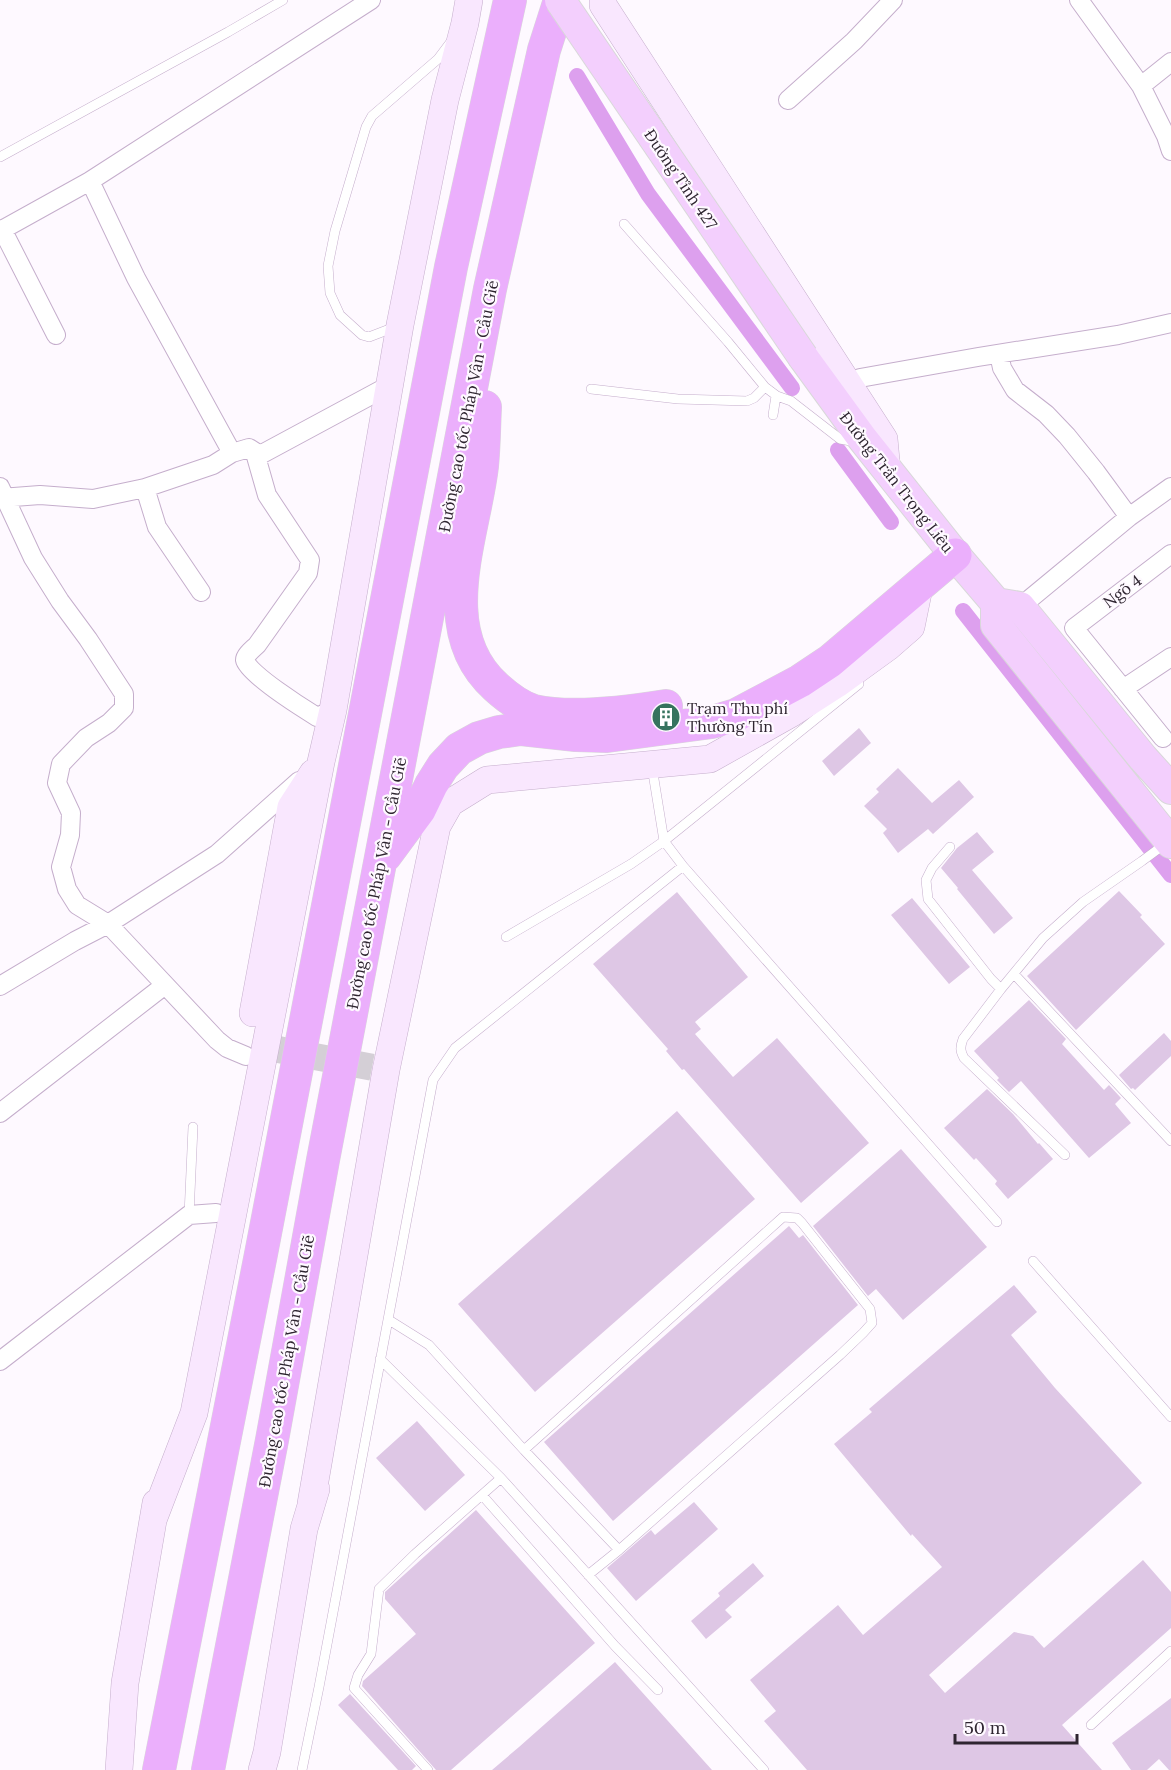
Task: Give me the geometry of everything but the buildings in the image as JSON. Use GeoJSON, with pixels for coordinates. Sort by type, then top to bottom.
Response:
{"type":"FeatureCollection","features":[{"type":"Feature","properties":{"kind":"highway"},"geometry":{"type":"LineString","coordinates":[[159,1770],[259,1265],[451,267],[510,0]]}},
{"type":"Feature","properties":{"kind":"highway","name":"Đường cao tốc Pháp Vân - Cầu Giẽ"},"geometry":{"type":"LineString","coordinates":[[208,1770],[490,289],[544,50],[560,0]]}},
{"type":"Feature","properties":{"kind":"highway"},"geometry":{"type":"LineString","coordinates":[[490,289],[482,467],[465,552],[462,593],[462,626],[470,653],[488,680],[508,698],[532,711],[564,715],[655,708],[747,696],[766,697]]}},
{"type":"Feature","properties":{"kind":"highway"},"geometry":{"type":"LineString","coordinates":[[381,862],[419,810],[443,766],[459,749],[479,738],[521,729],[607,736],[703,723],[736,715],[766,697],[800,681],[830,661],[955,555]]}},
{"type":"Feature","properties":{"kind":"main road","name":"Đường Tỉnh 427"},"geometry":{"type":"LineString","coordinates":[[560,0],[803,357]]}},
{"type":"Feature","properties":{"kind":"main road","name":"Đường Trần Trọng Liêu"},"geometry":{"type":"LineString","coordinates":[[803,357],[887,471],[955,555],[1162,744],[1171,789]]}},
{"type":"Feature","properties":{"kind":"main road"},"geometry":{"type":"LineString","coordinates":[[1008,605],[996,625],[1169,841]]}},
{"type":"Feature","properties":{"kind":"street"},"geometry":{"type":"LineString","coordinates":[[56,335],[1,230],[90,181],[371,0]]}},
{"type":"Feature","properties":{"kind":"street"},"geometry":{"type":"LineString","coordinates":[[603,0],[603,5],[884,439],[887,471]]}},
{"type":"Feature","properties":{"kind":"street"},"geometry":{"type":"LineString","coordinates":[[1079,0],[1141,87],[1166,136],[1171,151]]}},
{"type":"Feature","properties":{"kind":"street"},"geometry":{"type":"LineString","coordinates":[[788,100],[854,41],[884,3]]}},
{"type":"Feature","properties":{"kind":"street"},"geometry":{"type":"LineString","coordinates":[[153,1520],[194,1413],[333,710],[400,325],[445,100],[467,11]]}},
{"type":"Feature","properties":{"kind":"street"},"geometry":{"type":"LineString","coordinates":[[1141,87],[1171,62]]}},
{"type":"Feature","properties":{"kind":"street"},"geometry":{"type":"LineString","coordinates":[[90,181],[136,278],[232,453]]}},
{"type":"Feature","properties":{"kind":"street"},"geometry":{"type":"LineString","coordinates":[[850,387],[855,380],[860,378],[1118,335],[1171,323]]}},
{"type":"Feature","properties":{"kind":"street"},"geometry":{"type":"LineString","coordinates":[[999,354],[1002,368],[1015,390],[1046,414],[1066,436],[1129,517]]}},
{"type":"Feature","properties":{"kind":"street"},"geometry":{"type":"LineString","coordinates":[[246,1056],[217,1041],[108,924],[77,905],[67,889],[61,867],[70,835],[71,813],[57,783],[61,764],[86,738],[109,723],[124,708],[124,694],[33,558],[2,494],[93,499],[145,488],[213,465],[232,453],[249,448],[260,455],[390,385]]}},
{"type":"Feature","properties":{"kind":"street"},"geometry":{"type":"LineString","coordinates":[[255,453],[267,495],[310,560],[308,573],[245,660],[256,674],[286,698],[317,717],[333,710]]}},
{"type":"Feature","properties":{"kind":"street"},"geometry":{"type":"LineString","coordinates":[[1008,605],[1171,487]]}},
{"type":"Feature","properties":{"kind":"street"},"geometry":{"type":"LineString","coordinates":[[145,488],[157,527],[201,592]]}},
{"type":"Feature","properties":{"kind":"street","name":"Ngõ 4"},"geometry":{"type":"LineString","coordinates":[[1124,689],[1074,627],[1171,554]]}},
{"type":"Feature","properties":{"kind":"street"},"geometry":{"type":"LineString","coordinates":[[262,1770],[267,1752],[304,1529],[339,1422],[365,1254],[436,889],[456,811],[487,780],[710,759],[792,713],[888,647],[910,636],[920,583]]}},
{"type":"Feature","properties":{"kind":"street"},"geometry":{"type":"LineString","coordinates":[[1162,744],[1124,689],[1171,657]]}},
{"type":"Feature","properties":{"kind":"street"},"geometry":{"type":"LineString","coordinates":[[0,986],[108,924],[217,854],[321,762]]}},
{"type":"Feature","properties":{"kind":"street"},"geometry":{"type":"LineString","coordinates":[[119,1770],[125,1683],[153,1520],[216,1213],[291,807],[321,762]]}},
{"type":"Feature","properties":{"kind":"street"},"geometry":{"type":"LineString","coordinates":[[0,1113],[165,985]]}},
{"type":"Feature","properties":{"kind":"street"},"geometry":{"type":"LineString","coordinates":[[0,1361],[189,1215],[216,1213]]}},
{"type":"Feature","properties":{"kind":"lane"},"geometry":{"type":"LineString","coordinates":[[0,158],[283,0]]}},
{"type":"Feature","properties":{"kind":"lane"},"geometry":{"type":"LineString","coordinates":[[400,325],[369,337],[362,335],[340,315],[330,293],[328,266],[330,254],[366,127],[372,116],[438,59],[467,11]]}},
{"type":"Feature","properties":{"kind":"lane"},"geometry":{"type":"LineString","coordinates":[[624,225],[765,387],[777,396],[791,401],[840,439],[851,441],[862,438]]}},
{"type":"Feature","properties":{"kind":"lane"},"geometry":{"type":"LineString","coordinates":[[591,389],[678,399],[747,401],[754,398],[765,387]]}},
{"type":"Feature","properties":{"kind":"lane"},"geometry":{"type":"LineString","coordinates":[[773,415],[777,396]]}},
{"type":"Feature","properties":{"kind":"lane"},"geometry":{"type":"LineString","coordinates":[[506,937],[631,864],[664,841],[865,680]]}},
{"type":"Feature","properties":{"kind":"lane"},"geometry":{"type":"LineString","coordinates":[[652,765],[664,841],[683,866],[997,1222]]}},
{"type":"Feature","properties":{"kind":"lane"},"geometry":{"type":"LineString","coordinates":[[1065,1155],[964,1058],[960,1052],[960,1046],[1001,989],[1043,938],[1083,902],[1169,841]]}},
{"type":"Feature","properties":{"kind":"lane"},"geometry":{"type":"LineString","coordinates":[[950,847],[932,868],[926,880],[928,899],[991,980],[1001,989]]}},
{"type":"Feature","properties":{"kind":"lane"},"geometry":{"type":"LineString","coordinates":[[302,1770],[320,1687],[434,1080],[455,1048],[683,866]]}},
{"type":"Feature","properties":{"kind":"lane"},"geometry":{"type":"LineString","coordinates":[[1014,974],[1171,1141]]}},
{"type":"Feature","properties":{"kind":"lane"},"geometry":{"type":"LineString","coordinates":[[189,1215],[193,1126]]}},
{"type":"Feature","properties":{"kind":"lane"},"geometry":{"type":"LineString","coordinates":[[524,1450],[783,1217],[796,1218],[802,1223],[870,1309],[872,1323],[864,1333],[588,1575]]}},
{"type":"Feature","properties":{"kind":"lane"},"geometry":{"type":"LineString","coordinates":[[1033,1261],[1171,1417]]}},
{"type":"Feature","properties":{"kind":"lane"},"geometry":{"type":"LineString","coordinates":[[389,1320],[429,1345],[619,1550]]}},
{"type":"Feature","properties":{"kind":"lane"},"geometry":{"type":"LineString","coordinates":[[380,1359],[501,1478],[764,1770]]}},
{"type":"Feature","properties":{"kind":"lane"},"geometry":{"type":"LineString","coordinates":[[428,1770],[354,1688],[358,1675],[371,1654],[379,1589],[501,1478]]}},
{"type":"Feature","properties":{"kind":"lane"},"geometry":{"type":"LineString","coordinates":[[482,1495],[615,1646],[658,1690]]}},
{"type":"Feature","properties":{"kind":"lane"},"geometry":{"type":"LineString","coordinates":[[1091,1725],[1171,1652]]}},
{"type":"Feature","properties":{"kind":"waterway"},"geometry":{"type":"LineString","coordinates":[[577,76],[648,194],[792,388]]}},
{"type":"Feature","properties":{"kind":"waterway"},"geometry":{"type":"LineString","coordinates":[[838,450],[891,522]]}},
{"type":"Feature","properties":{"kind":"waterway"},"geometry":{"type":"LineString","coordinates":[[963,611],[1171,875]]}},
{"type":"Feature","properties":{"kind":"tunnel"},"geometry":{"type":"LineString","coordinates":[[265,1047],[386,1070]]}},
{"type":"Feature","properties":{"kind":"place","name":"Trạm Thu phí Thường Tín"},"geometry":{"type":"Point","coordinates":[666,717]}}]}
